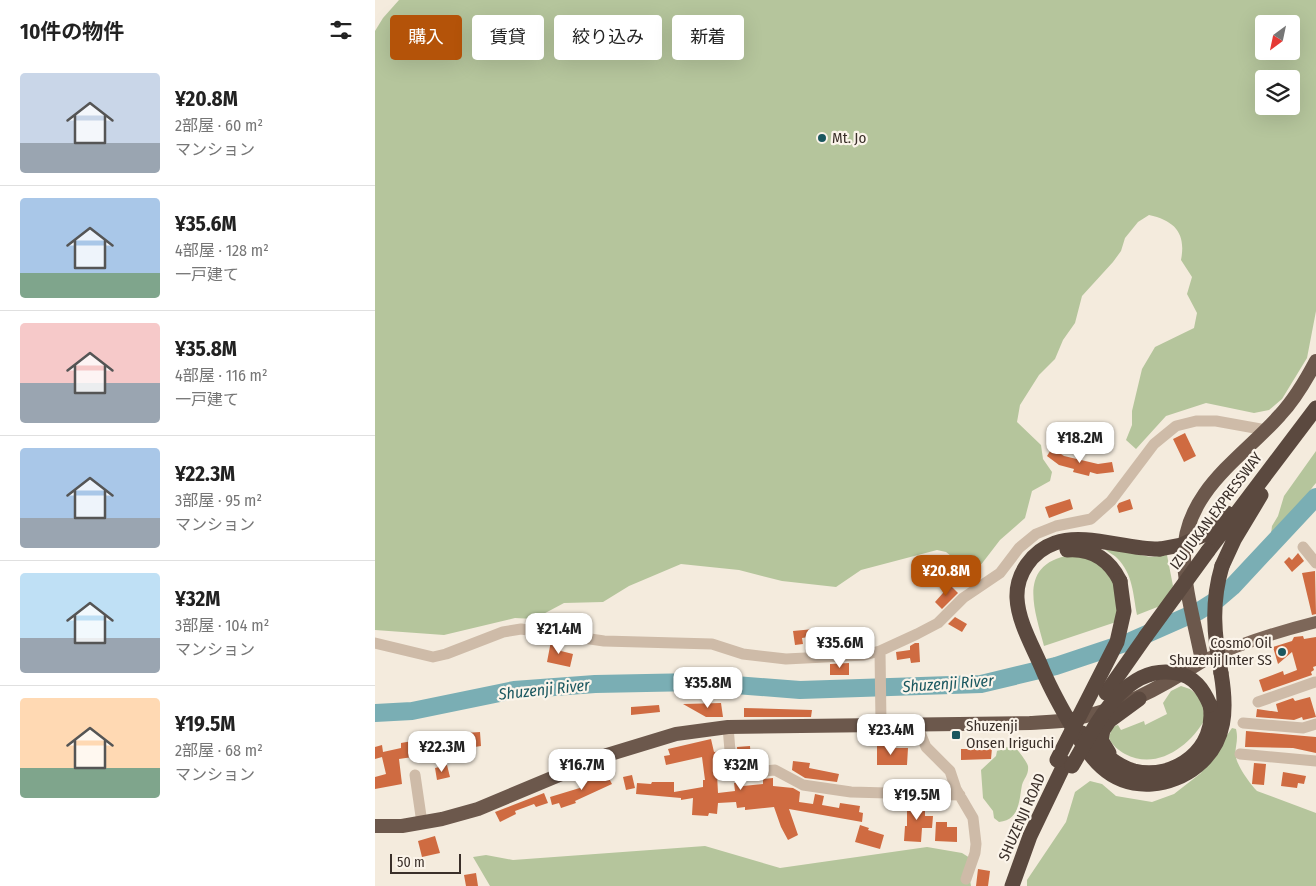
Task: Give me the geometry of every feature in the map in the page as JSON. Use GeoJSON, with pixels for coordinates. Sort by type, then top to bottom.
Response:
{"type":"FeatureCollection","features":[{"type":"Feature","properties":{"kind":"highway"},"geometry":{"type":"LineString","coordinates":[[375,826],[402,826],[422,823],[478,810],[615,753],[676,734],[728,727],[881,719],[916,723],[1029,723],[1068,720],[1107,710],[1139,698],[1203,661],[1190,599],[1184,558],[1186,537],[1193,513],[1211,484],[1266,430],[1297,394],[1316,361]]}},
{"type":"Feature","properties":{"kind":"highway"},"geometry":{"type":"LineString","coordinates":[[1300,429],[1230,510],[1201,536],[1181,546],[1160,549],[1139,548],[1072,540],[1055,543],[1040,551],[1027,564],[1023,572],[1017,598],[1021,618],[1068,720],[1089,755],[1103,769],[1118,778],[1136,784],[1176,779],[1203,761],[1219,736],[1225,707],[1213,622],[1215,594],[1223,566],[1238,533],[1314,411]]}},
{"type":"Feature","properties":{"kind":"highway","name":"IZU JUKAN EXPRESSWAY"},"geometry":{"type":"LineString","coordinates":[[1146,636],[1314,411]]}},
{"type":"Feature","properties":{"kind":"highway"},"geometry":{"type":"LineString","coordinates":[[1013,886],[1048,809],[1065,763],[1117,642],[1124,611],[1120,581],[1109,564],[1094,553],[1086,551],[1059,552],[1043,560],[1031,575],[1026,592],[1029,621],[1038,653]]}},
{"type":"Feature","properties":{"kind":"highway","name":"SHUZENJI ROAD"},"geometry":{"type":"LineString","coordinates":[[1013,886],[1030,836],[1065,763],[1106,693],[1146,636]]}},
{"type":"Feature","properties":{"kind":"highway"},"geometry":{"type":"LineString","coordinates":[[1065,763],[1117,696],[1133,682],[1143,677],[1161,672],[1187,677],[1201,688],[1210,705],[1211,719],[1208,734],[1198,751],[1183,764],[1155,773],[1133,770],[1123,766],[1104,753],[1068,720]]}},
{"type":"Feature","properties":{"kind":"highway"},"geometry":{"type":"LineString","coordinates":[[1123,766],[1103,745],[1101,735],[1109,721],[1139,698]]}},
{"type":"Feature","properties":{"kind":"main road"},"geometry":{"type":"LineString","coordinates":[[1203,661],[1252,640],[1316,622]]}},
{"type":"Feature","properties":{"kind":"street"},"geometry":{"type":"LineString","coordinates":[[375,643],[433,657],[447,654],[503,632],[521,629],[605,641],[712,644],[743,654],[785,659],[847,657],[880,651],[937,623],[963,598],[1000,573],[1019,548],[1036,534],[1056,526],[1086,521],[1095,516],[1111,501],[1154,444],[1176,426],[1196,420],[1216,421],[1266,430]]}},
{"type":"Feature","properties":{"kind":"street"},"geometry":{"type":"LineString","coordinates":[[1303,547],[1316,563]]}},
{"type":"Feature","properties":{"kind":"street"},"geometry":{"type":"LineString","coordinates":[[880,651],[881,719]]}},
{"type":"Feature","properties":{"kind":"street"},"geometry":{"type":"LineString","coordinates":[[1258,702],[1316,685]]}},
{"type":"Feature","properties":{"kind":"street"},"geometry":{"type":"LineString","coordinates":[[1243,722],[1303,728],[1316,724]]}},
{"type":"Feature","properties":{"kind":"street"},"geometry":{"type":"LineString","coordinates":[[916,723],[927,747],[950,771],[960,796],[973,818],[976,844],[975,853],[966,879]]}},
{"type":"Feature","properties":{"kind":"street"},"geometry":{"type":"LineString","coordinates":[[728,727],[732,774],[775,770],[803,785],[851,792],[960,796]]}},
{"type":"Feature","properties":{"kind":"street"},"geometry":{"type":"LineString","coordinates":[[1240,754],[1316,761]]}},
{"type":"Feature","properties":{"kind":"street"},"geometry":{"type":"LineString","coordinates":[[415,776],[422,823]]}},
{"type":"Feature","properties":{"kind":"green space"},"geometry":{"type":"Polygon","coordinates":[[[399,0],[1316,0],[1316,311],[1307,358],[1282,399],[1269,410],[1254,413],[1206,403],[1166,416],[1136,449],[1126,440],[1132,425],[1132,411],[1142,369],[1155,347],[1194,328],[1197,313],[1187,294],[1192,277],[1181,260],[1182,243],[1180,236],[1172,225],[1149,215],[1138,222],[1125,238],[1121,251],[1113,262],[1082,296],[1075,323],[1063,340],[1055,359],[1039,375],[1020,405],[1017,422],[1041,445],[1043,459],[1052,472],[1050,481],[1032,491],[1025,518],[1000,540],[980,566],[956,560],[946,552],[937,550],[861,570],[836,587],[782,581],[739,570],[681,564],[629,586],[603,602],[564,603],[534,619],[515,618],[444,635],[375,630],[375,31],[383,18],[399,0]]]}},
{"type":"Feature","properties":{"kind":"green space"},"geometry":{"type":"Polygon","coordinates":[[[1316,451],[1316,483],[1301,508],[1275,533],[1271,534],[1272,526],[1278,516],[1284,496],[1316,451]]]}},
{"type":"Feature","properties":{"kind":"green space"},"geometry":{"type":"Polygon","coordinates":[[[1104,548],[1151,557],[1167,555],[1173,586],[1160,606],[1137,615],[1126,571],[1117,558],[1104,548]]]}},
{"type":"Feature","properties":{"kind":"green space"},"geometry":{"type":"Polygon","coordinates":[[[1071,555],[1091,560],[1107,572],[1115,587],[1117,596],[1116,622],[1044,646],[1034,603],[1036,578],[1043,568],[1054,560],[1071,555]]]}},
{"type":"Feature","properties":{"kind":"green space"},"geometry":{"type":"Polygon","coordinates":[[[1181,686],[1190,689],[1201,698],[1205,719],[1199,729],[1182,746],[1160,758],[1149,760],[1125,754],[1114,745],[1109,738],[1112,727],[1118,725],[1121,730],[1144,721],[1145,725],[1167,714],[1163,703],[1171,691],[1181,686]]]}},
{"type":"Feature","properties":{"kind":"green space"},"geometry":{"type":"Polygon","coordinates":[[[1232,728],[1236,729],[1237,733],[1237,761],[1257,791],[1316,813],[1316,886],[1027,886],[1027,880],[1066,822],[1075,792],[1090,781],[1102,784],[1116,796],[1152,802],[1174,794],[1201,773],[1232,728]]]}},
{"type":"Feature","properties":{"kind":"green space"},"geometry":{"type":"Polygon","coordinates":[[[1005,747],[1015,747],[1026,761],[1028,769],[1015,813],[1006,820],[999,822],[994,818],[993,811],[983,798],[981,770],[996,756],[997,751],[1005,747]]]}},
{"type":"Feature","properties":{"kind":"green space"},"geometry":{"type":"Polygon","coordinates":[[[705,846],[780,868],[927,847],[962,853],[970,858],[969,874],[971,886],[490,886],[473,857],[486,855],[513,860],[705,846]]]}},
{"type":"Feature","properties":{"kind":"building"},"geometry":{"type":"Polygon","coordinates":[[[1185,433],[1196,456],[1184,462],[1173,439],[1185,433]]]}},
{"type":"Feature","properties":{"kind":"building"},"geometry":{"type":"Polygon","coordinates":[[[1052,448],[1064,456],[1098,464],[1112,462],[1114,472],[1097,474],[1090,472],[1089,476],[1073,472],[1074,469],[1059,465],[1047,456],[1052,448]]]}},
{"type":"Feature","properties":{"kind":"building"},"geometry":{"type":"Polygon","coordinates":[[[1070,499],[1073,509],[1049,518],[1045,507],[1070,499]]]}},
{"type":"Feature","properties":{"kind":"building"},"geometry":{"type":"Polygon","coordinates":[[[1130,499],[1133,509],[1119,513],[1117,506],[1119,503],[1130,499]]]}},
{"type":"Feature","properties":{"kind":"building"},"geometry":{"type":"Polygon","coordinates":[[[1298,553],[1304,561],[1292,572],[1284,562],[1289,557],[1292,560],[1298,553]]]}},
{"type":"Feature","properties":{"kind":"building"},"geometry":{"type":"Polygon","coordinates":[[[1315,571],[1316,614],[1312,615],[1302,573],[1315,571]]]}},
{"type":"Feature","properties":{"kind":"building"},"geometry":{"type":"Polygon","coordinates":[[[950,585],[958,593],[942,609],[935,602],[950,585]]]}},
{"type":"Feature","properties":{"kind":"building"},"geometry":{"type":"Polygon","coordinates":[[[955,617],[967,624],[962,632],[948,624],[955,617]]]}},
{"type":"Feature","properties":{"kind":"building"},"geometry":{"type":"Polygon","coordinates":[[[814,629],[815,636],[802,638],[803,644],[795,645],[793,631],[814,629]]]}},
{"type":"Feature","properties":{"kind":"building"},"geometry":{"type":"Polygon","coordinates":[[[1303,636],[1304,639],[1316,637],[1316,666],[1313,667],[1312,675],[1263,692],[1259,680],[1283,671],[1284,675],[1297,670],[1292,652],[1278,664],[1273,647],[1292,641],[1294,637],[1303,636]]]}},
{"type":"Feature","properties":{"kind":"building"},"geometry":{"type":"Polygon","coordinates":[[[551,641],[562,643],[561,651],[573,654],[570,667],[547,662],[551,641]]]}},
{"type":"Feature","properties":{"kind":"building"},"geometry":{"type":"Polygon","coordinates":[[[919,643],[920,662],[911,663],[910,658],[897,660],[896,652],[910,650],[910,646],[919,643]]]}},
{"type":"Feature","properties":{"kind":"building"},"geometry":{"type":"Polygon","coordinates":[[[849,663],[849,675],[830,675],[830,664],[849,663]]]}},
{"type":"Feature","properties":{"kind":"building"},"geometry":{"type":"Polygon","coordinates":[[[1310,697],[1316,717],[1303,720],[1302,717],[1294,720],[1256,717],[1257,709],[1278,712],[1276,704],[1293,698],[1295,701],[1310,697]]]}},
{"type":"Feature","properties":{"kind":"building"},"geometry":{"type":"Polygon","coordinates":[[[721,703],[723,717],[706,717],[683,704],[721,703]]]}},
{"type":"Feature","properties":{"kind":"building"},"geometry":{"type":"Polygon","coordinates":[[[659,705],[660,712],[631,715],[631,707],[659,705]]]}},
{"type":"Feature","properties":{"kind":"building"},"geometry":{"type":"Polygon","coordinates":[[[744,708],[812,710],[811,717],[744,717],[744,708]]]}},
{"type":"Feature","properties":{"kind":"building"},"geometry":{"type":"Polygon","coordinates":[[[1246,731],[1316,737],[1316,753],[1293,748],[1245,747],[1246,731]]]}},
{"type":"Feature","properties":{"kind":"building"},"geometry":{"type":"Polygon","coordinates":[[[480,732],[481,746],[456,750],[455,745],[432,747],[433,754],[399,759],[402,784],[375,789],[375,777],[386,774],[382,757],[375,759],[375,747],[382,745],[383,752],[401,748],[401,743],[435,737],[435,735],[480,732]]]}},
{"type":"Feature","properties":{"kind":"building"},"geometry":{"type":"Polygon","coordinates":[[[711,739],[714,752],[723,751],[724,773],[717,774],[718,793],[735,791],[734,783],[742,782],[743,786],[763,784],[763,779],[773,778],[773,786],[793,788],[800,792],[799,802],[813,804],[815,794],[824,796],[822,805],[839,808],[840,803],[860,806],[859,812],[863,813],[862,822],[789,809],[798,835],[788,840],[774,807],[745,810],[745,807],[737,808],[736,802],[718,803],[717,814],[709,813],[708,816],[692,815],[693,798],[681,800],[681,798],[636,794],[637,783],[674,782],[674,792],[703,787],[703,780],[705,780],[702,757],[666,765],[664,756],[670,755],[668,749],[711,739]]]}},
{"type":"Feature","properties":{"kind":"building"},"geometry":{"type":"Polygon","coordinates":[[[877,744],[888,744],[888,748],[908,748],[907,765],[877,765],[877,744]]]}},
{"type":"Feature","properties":{"kind":"building"},"geometry":{"type":"Polygon","coordinates":[[[750,746],[751,759],[738,759],[737,747],[750,746]]]}},
{"type":"Feature","properties":{"kind":"building"},"geometry":{"type":"Polygon","coordinates":[[[972,747],[992,748],[991,759],[961,760],[961,749],[971,749],[972,747]]]}},
{"type":"Feature","properties":{"kind":"building"},"geometry":{"type":"Polygon","coordinates":[[[793,761],[810,763],[809,768],[839,774],[837,782],[805,778],[792,770],[793,761]]]}},
{"type":"Feature","properties":{"kind":"building"},"geometry":{"type":"Polygon","coordinates":[[[1254,763],[1266,764],[1264,785],[1252,784],[1254,763]]]}},
{"type":"Feature","properties":{"kind":"building"},"geometry":{"type":"Polygon","coordinates":[[[447,765],[450,777],[437,780],[435,768],[447,765]]]}},
{"type":"Feature","properties":{"kind":"building"},"geometry":{"type":"Polygon","coordinates":[[[605,771],[612,784],[575,801],[576,803],[561,808],[559,803],[552,805],[550,797],[583,787],[581,783],[605,771]]]}},
{"type":"Feature","properties":{"kind":"building"},"geometry":{"type":"Polygon","coordinates":[[[1283,772],[1306,776],[1304,784],[1298,783],[1297,788],[1281,786],[1283,772]]]}},
{"type":"Feature","properties":{"kind":"building"},"geometry":{"type":"Polygon","coordinates":[[[632,775],[635,788],[626,790],[623,777],[632,775]]]}},
{"type":"Feature","properties":{"kind":"building"},"geometry":{"type":"Polygon","coordinates":[[[544,793],[548,803],[536,807],[534,804],[515,811],[516,814],[500,822],[495,812],[544,793]]]}},
{"type":"Feature","properties":{"kind":"building"},"geometry":{"type":"Polygon","coordinates":[[[907,801],[925,802],[925,816],[933,816],[932,828],[922,828],[921,842],[904,841],[905,826],[907,826],[907,801]]]}},
{"type":"Feature","properties":{"kind":"building"},"geometry":{"type":"Polygon","coordinates":[[[936,822],[947,822],[947,827],[957,827],[957,842],[935,841],[936,822]]]}},
{"type":"Feature","properties":{"kind":"building"},"geometry":{"type":"Polygon","coordinates":[[[860,825],[869,828],[868,830],[884,835],[880,849],[855,842],[860,825]]]}},
{"type":"Feature","properties":{"kind":"building"},"geometry":{"type":"Polygon","coordinates":[[[435,836],[440,853],[422,857],[418,841],[435,836]]]}},
{"type":"Feature","properties":{"kind":"building"},"geometry":{"type":"Polygon","coordinates":[[[978,869],[990,871],[988,886],[976,886],[978,869]]]}},
{"type":"Feature","properties":{"kind":"building"},"geometry":{"type":"Polygon","coordinates":[[[476,873],[478,886],[466,886],[464,875],[476,873]]]}},
{"type":"Feature","properties":{"kind":"waterway","name":"Shuzenji River"},"geometry":{"type":"LineString","coordinates":[[375,713],[412,711],[514,690],[595,684],[697,682],[800,690],[981,684],[1056,666],[1131,641],[1199,611],[1232,587],[1316,497]]}},
{"type":"Feature","properties":{"kind":"place","name":"Mt. Jo"},"geometry":{"type":"Point","coordinates":[822,138]}},
{"type":"Feature","properties":{"kind":"place","name":"Cosmo Oil Shuzenji Inter SS"},"geometry":{"type":"Point","coordinates":[1282,652]}},
{"type":"Feature","properties":{"kind":"place","name":"Shuzenji Onsen Iriguchi"},"geometry":{"type":"Point","coordinates":[956,735]}}]}
